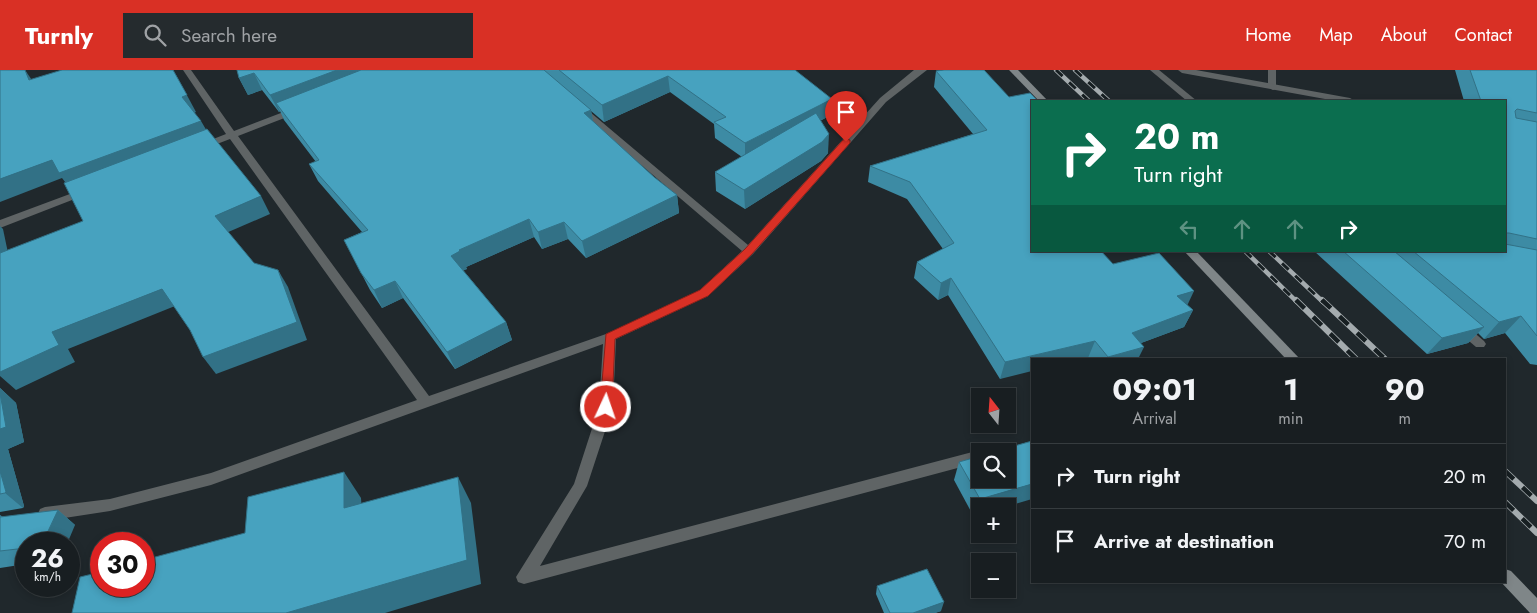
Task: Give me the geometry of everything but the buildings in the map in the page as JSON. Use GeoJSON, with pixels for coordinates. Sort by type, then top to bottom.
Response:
{"type":"FeatureCollection","features":[{"type":"Feature","properties":{"kind":"main road"},"geometry":{"type":"LineString","coordinates":[[1013,70],[1043,100]]}},
{"type":"Feature","properties":{"kind":"main road"},"geometry":{"type":"LineString","coordinates":[[1191,252],[1293,358]]}},
{"type":"Feature","properties":{"kind":"main road"},"geometry":{"type":"LineString","coordinates":[[1506,577],[1537,609]]}},
{"type":"Feature","properties":{"kind":"street"},"geometry":{"type":"LineString","coordinates":[[187,70],[232,136],[426,402]]}},
{"type":"Feature","properties":{"kind":"street"},"geometry":{"type":"LineString","coordinates":[[37,515],[110,505],[211,479],[610,337],[704,293],[749,251],[883,100],[917,72],[923,70]]}},
{"type":"Feature","properties":{"kind":"street"},"geometry":{"type":"LineString","coordinates":[[1154,70],[1191,100]]}},
{"type":"Feature","properties":{"kind":"street"},"geometry":{"type":"LineString","coordinates":[[1182,70],[1344,100]]}},
{"type":"Feature","properties":{"kind":"street"},"geometry":{"type":"LineString","coordinates":[[1272,70],[1273,87]]}},
{"type":"Feature","properties":{"kind":"street"},"geometry":{"type":"LineString","coordinates":[[572,101],[749,251]]}},
{"type":"Feature","properties":{"kind":"street"},"geometry":{"type":"LineString","coordinates":[[195,150],[303,108]]}},
{"type":"Feature","properties":{"kind":"street"},"geometry":{"type":"LineString","coordinates":[[0,224],[93,189]]}},
{"type":"Feature","properties":{"kind":"street"},"geometry":{"type":"LineString","coordinates":[[1451,319],[1480,344]]}},
{"type":"Feature","properties":{"kind":"street"},"geometry":{"type":"LineString","coordinates":[[610,337],[606,407],[580,486],[524,577],[971,458]]}},
{"type":"Feature","properties":{"kind":"railway"},"geometry":{"type":"LineString","coordinates":[[1056,70],[1088,100]]}},
{"type":"Feature","properties":{"kind":"railway"},"geometry":{"type":"LineString","coordinates":[[1075,70],[1108,100]]}},
{"type":"Feature","properties":{"kind":"railway"},"geometry":{"type":"LineString","coordinates":[[1246,252],[1297,302]]}},
{"type":"Feature","properties":{"kind":"railway"},"geometry":{"type":"LineString","coordinates":[[1270,252],[1323,302]]}},
{"type":"Feature","properties":{"kind":"railway"},"geometry":{"type":"LineString","coordinates":[[1296,300],[1355,358]]}},
{"type":"Feature","properties":{"kind":"railway"},"geometry":{"type":"LineString","coordinates":[[1322,300],[1384,358]]}},
{"type":"Feature","properties":{"kind":"railway"},"geometry":{"type":"LineString","coordinates":[[1506,472],[1537,501]]}},
{"type":"Feature","properties":{"kind":"railway"},"geometry":{"type":"LineString","coordinates":[[1506,503],[1537,533]]}},
{"type":"Feature","properties":{"kind":"route"},"geometry":{"type":"LineString","coordinates":[[606,407],[610,337],[704,293],[749,251],[846,142]]}}]}
